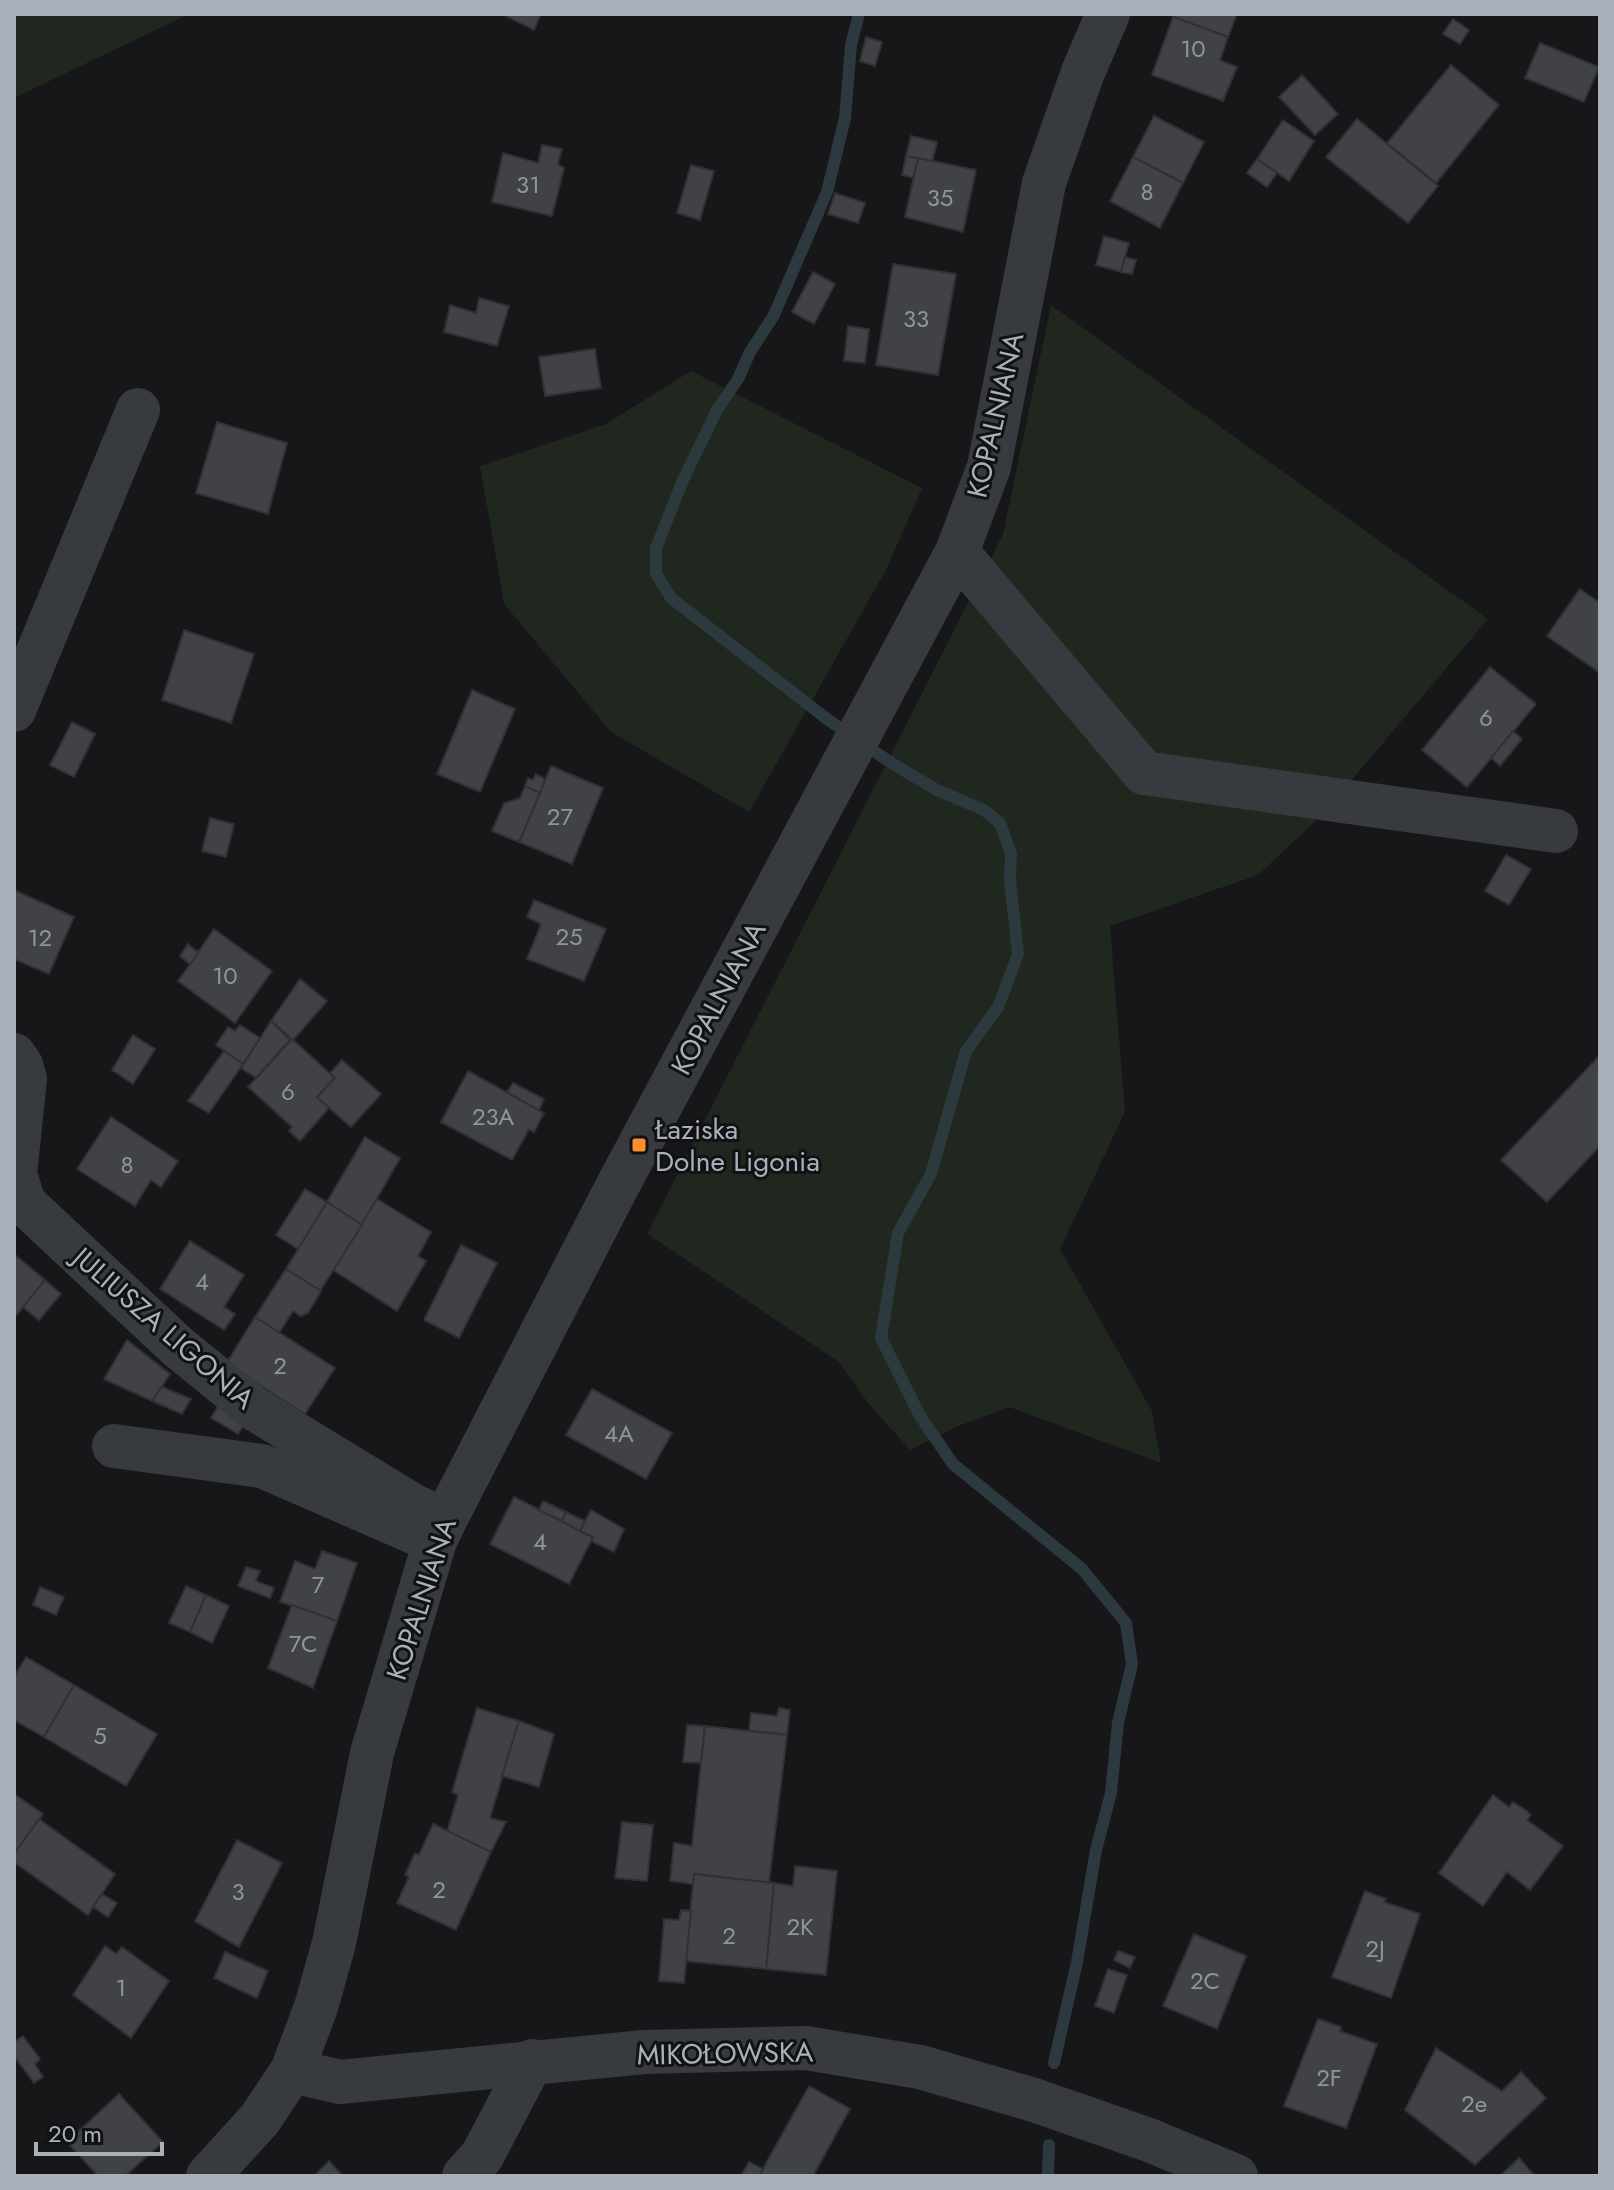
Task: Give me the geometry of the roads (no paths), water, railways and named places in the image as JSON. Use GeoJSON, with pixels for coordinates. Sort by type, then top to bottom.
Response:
{"type":"FeatureCollection","features":[{"type":"Feature","properties":{"kind":"street","name":"KOPALNIANA"},"geometry":{"type":"LineString","coordinates":[[217,2167],[260,2119],[292,2071],[316,2007],[334,1943],[372,1753],[440,1530],[626,1170],[888,686],[957,552],[989,467],[1044,183],[1083,72],[1108,14]]}},
{"type":"Feature","properties":{"kind":"street"},"geometry":{"type":"LineString","coordinates":[[14,710],[138,410]]}},
{"type":"Feature","properties":{"kind":"street"},"geometry":{"type":"LineString","coordinates":[[957,552],[1144,773],[1556,831]]}},
{"type":"Feature","properties":{"kind":"street","name":"JULIUSZA LIGONIA"},"geometry":{"type":"LineString","coordinates":[[14,1055],[25,1079],[15,1174],[24,1203],[177,1346],[253,1408],[414,1506],[440,1530]]}},
{"type":"Feature","properties":{"kind":"street"},"geometry":{"type":"LineString","coordinates":[[114,1446],[262,1466],[440,1530]]}},
{"type":"Feature","properties":{"kind":"street","name":"MIKOŁOWSKA"},"geometry":{"type":"LineString","coordinates":[[292,2071],[340,2082],[644,2052],[806,2048],[920,2067],[1034,2100],[1149,2140],[1236,2176]]}},
{"type":"Feature","properties":{"kind":"street"},"geometry":{"type":"LineString","coordinates":[[464,2176],[482,2156],[532,2061]]}},
{"type":"Feature","properties":{"kind":"waterway"},"geometry":{"type":"LineString","coordinates":[[859,14],[851,45],[845,118],[827,192],[774,315],[717,410],[683,480],[656,548],[656,574],[671,598],[827,719],[937,790],[984,810],[1000,823],[1011,853],[1010,880],[1018,954],[998,1007],[966,1051],[931,1174],[898,1233],[881,1338],[920,1416],[953,1464],[1082,1569],[1126,1623],[1132,1664],[1118,1723],[1111,1793],[1096,1850],[1077,1962],[1054,2063]]}},
{"type":"Feature","properties":{"kind":"waterway"},"geometry":{"type":"LineString","coordinates":[[1048,2176],[1049,2145]]}},
{"type":"Feature","properties":{"kind":"place","name":"Łaziska Dolne Ligonia"},"geometry":{"type":"Point","coordinates":[639,1145]}}]}
